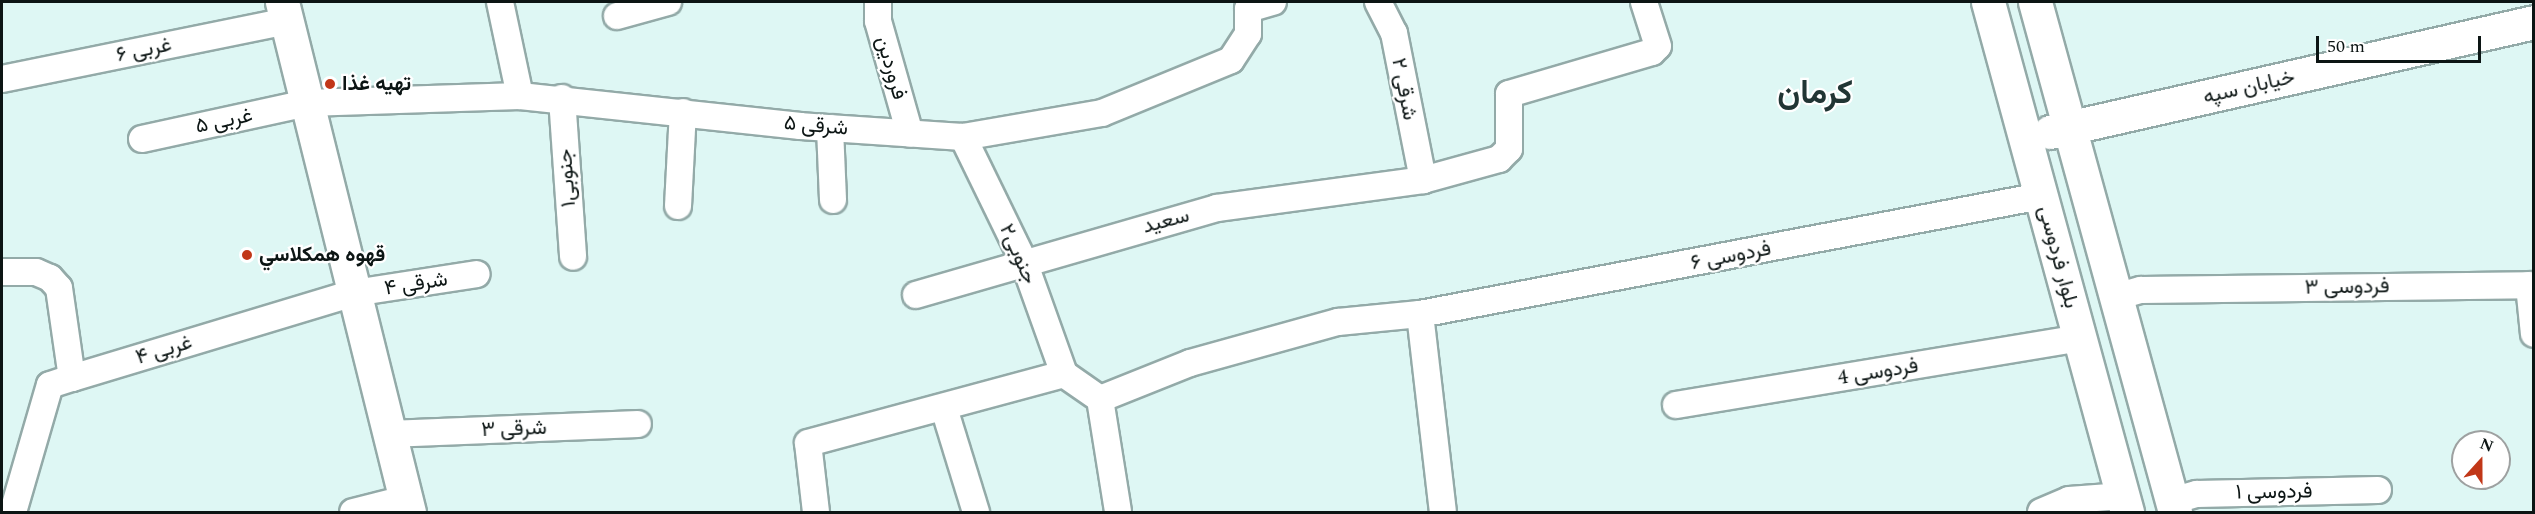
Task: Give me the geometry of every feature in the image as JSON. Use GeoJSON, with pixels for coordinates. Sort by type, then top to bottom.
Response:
{"type":"FeatureCollection","features":[{"type":"Feature","properties":{"kind":"main road","name":"بلوار فردوسی"},"geometry":{"type":"LineString","coordinates":[[1988,2],[2125,504]]}},
{"type":"Feature","properties":{"kind":"main road"},"geometry":{"type":"LineString","coordinates":[[2035,2],[2173,507]]}},
{"type":"Feature","properties":{"kind":"main road"},"geometry":{"type":"LineString","coordinates":[[284,11],[407,506]]}},
{"type":"Feature","properties":{"kind":"main road","name":"خیابان سپه"},"geometry":{"type":"LineString","coordinates":[[2025,138],[2534,22]]}},
{"type":"Feature","properties":{"kind":"street"},"geometry":{"type":"LineString","coordinates":[[500,2],[520,96]]}},
{"type":"Feature","properties":{"kind":"street"},"geometry":{"type":"LineString","coordinates":[[617,16],[668,2]]}},
{"type":"Feature","properties":{"kind":"street","name":"فروردین"},"geometry":{"type":"LineString","coordinates":[[878,2],[878,21],[910,134]]}},
{"type":"Feature","properties":{"kind":"street","name":"شرقی ۵"},"geometry":{"type":"LineString","coordinates":[[307,103],[520,96],[562,98],[830,128],[963,137],[1102,113],[1231,60],[1248,34],[1246,5],[1273,2]]}},
{"type":"Feature","properties":{"kind":"street","name":"شرقی ۲"},"geometry":{"type":"LineString","coordinates":[[1378,2],[1394,33],[1423,180]]}},
{"type":"Feature","properties":{"kind":"street","name":"سعید"},"geometry":{"type":"LineString","coordinates":[[916,295],[1217,208],[1423,180],[1499,159],[1509,149],[1509,94],[1652,52],[1658,46],[1644,2]]}},
{"type":"Feature","properties":{"kind":"street","name":"غربی ۶"},"geometry":{"type":"LineString","coordinates":[[2,79],[284,11]]}},
{"type":"Feature","properties":{"kind":"street","name":"جنوبی۱"},"geometry":{"type":"LineString","coordinates":[[562,98],[573,257]]}},
{"type":"Feature","properties":{"kind":"street","name":"غربی ۵"},"geometry":{"type":"LineString","coordinates":[[141,139],[307,103]]}},
{"type":"Feature","properties":{"kind":"street"},"geometry":{"type":"LineString","coordinates":[[678,206],[684,112]]}},
{"type":"Feature","properties":{"kind":"street"},"geometry":{"type":"LineString","coordinates":[[830,128],[833,200]]}},
{"type":"Feature","properties":{"kind":"street","name":"جنوبی۲"},"geometry":{"type":"LineString","coordinates":[[963,137],[1024,262],[1064,374]]}},
{"type":"Feature","properties":{"kind":"street","name":"فردوسی ۶"},"geometry":{"type":"LineString","coordinates":[[1100,399],[1190,363],[1317,328],[1420,314],[2041,196]]}},
{"type":"Feature","properties":{"kind":"street"},"geometry":{"type":"LineString","coordinates":[[2,272],[36,272],[50,278],[59,288],[72,378]]}},
{"type":"Feature","properties":{"kind":"street","name":"شرقی ۴"},"geometry":{"type":"LineString","coordinates":[[354,293],[477,274]]}},
{"type":"Feature","properties":{"kind":"street","name":"فردوسی ۳"},"geometry":{"type":"LineString","coordinates":[[2116,297],[2141,290],[2531,284],[2534,334]]}},
{"type":"Feature","properties":{"kind":"street","name":"غربی ۴"},"geometry":{"type":"LineString","coordinates":[[13,513],[50,385],[354,293]]}},
{"type":"Feature","properties":{"kind":"street"},"geometry":{"type":"LineString","coordinates":[[1420,314],[1443,513]]}},
{"type":"Feature","properties":{"kind":"street","name":"فردوسی 4"},"geometry":{"type":"LineString","coordinates":[[1676,405],[2080,338]]}},
{"type":"Feature","properties":{"kind":"street"},"geometry":{"type":"LineString","coordinates":[[816,513],[808,443],[1064,374],[1100,399],[1118,513]]}},
{"type":"Feature","properties":{"kind":"street"},"geometry":{"type":"LineString","coordinates":[[944,408],[976,513]]}},
{"type":"Feature","properties":{"kind":"street","name":"شرقی ۳"},"geometry":{"type":"LineString","coordinates":[[389,434],[638,424]]}},
{"type":"Feature","properties":{"kind":"street","name":"فردوسی ۱"},"geometry":{"type":"LineString","coordinates":[[2173,507],[2197,494],[2378,490]]}},
{"type":"Feature","properties":{"kind":"street"},"geometry":{"type":"LineString","coordinates":[[2041,513],[2069,500],[2125,504]]}},
{"type":"Feature","properties":{"kind":"street"},"geometry":{"type":"LineString","coordinates":[[353,513],[407,506]]}},
{"type":"Feature","properties":{"kind":"place","name":"تهیه غذا"},"geometry":{"type":"Point","coordinates":[330,84]}},
{"type":"Feature","properties":{"kind":"place","name":"قهوه همكلاسي"},"geometry":{"type":"Point","coordinates":[247,255]}},
{"type":"Feature","properties":{"kind":"district","name":"کرمان"},"geometry":{"type":"Point","coordinates":[1815,94]}}]}
